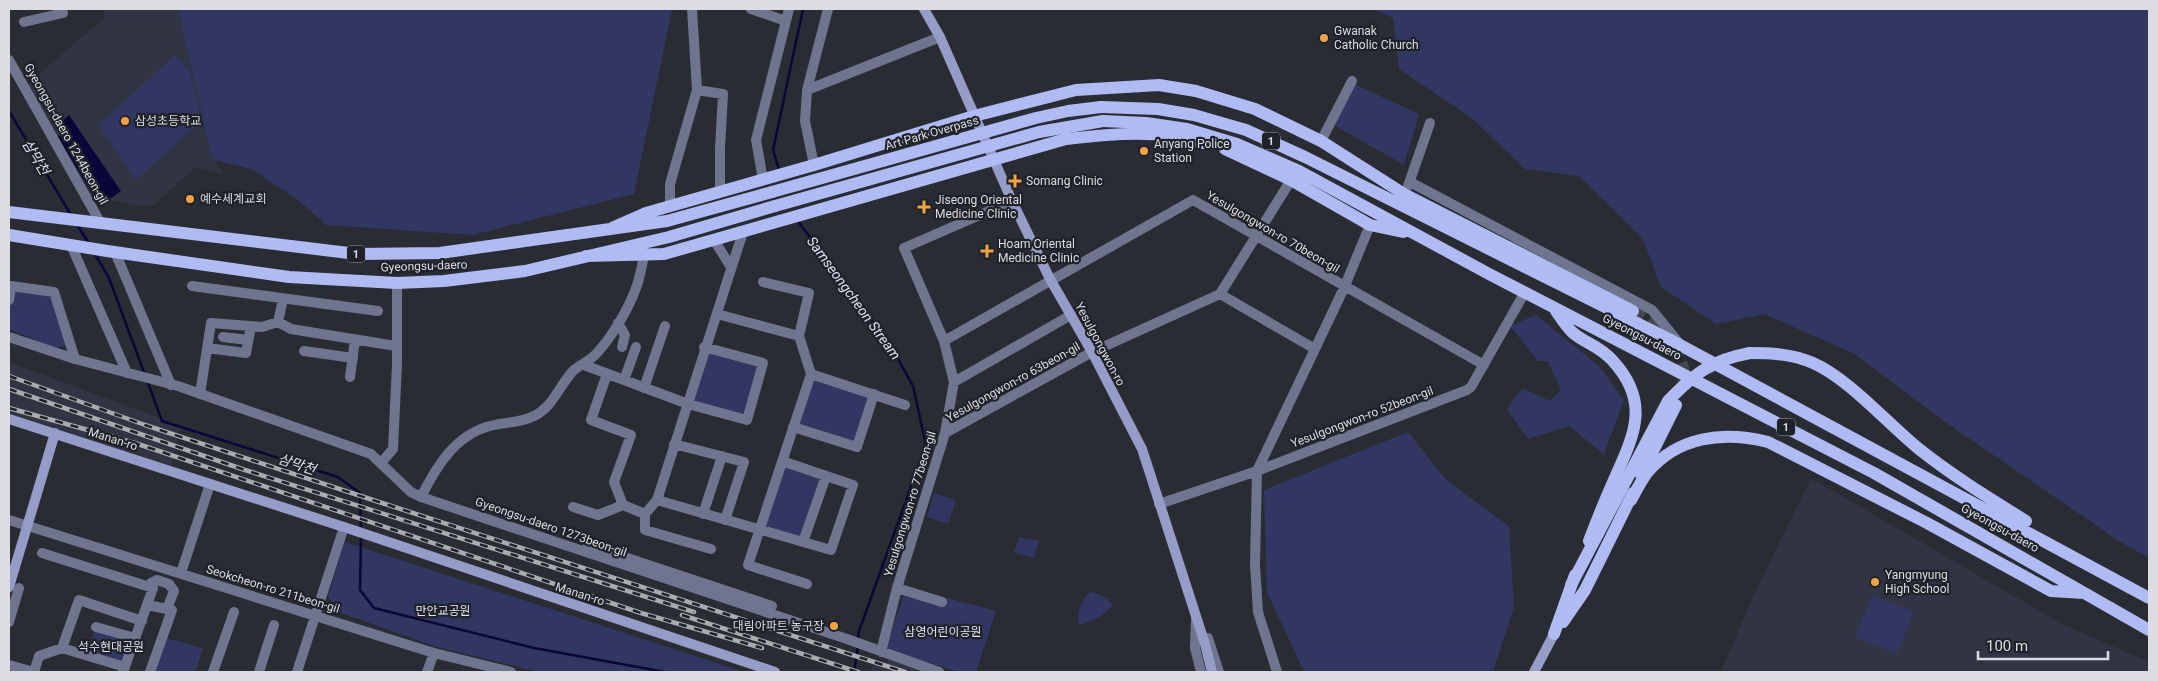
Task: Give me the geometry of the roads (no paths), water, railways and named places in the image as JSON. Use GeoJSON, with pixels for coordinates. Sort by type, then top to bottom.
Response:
{"type":"FeatureCollection","features":[{"type":"Feature","properties":{"kind":"main road"},"geometry":{"type":"LineString","coordinates":[[612,228],[646,213],[974,116],[1076,90],[1159,85],[1196,91],[1255,109],[1321,141],[1407,196],[1633,311]]}},
{"type":"Feature","properties":{"kind":"main road","name":"Gyeongsu-daero"},"geometry":{"type":"LineString","coordinates":[[1101,107],[1158,109],[1194,115],[1246,130],[1305,157],[1681,346],[2101,570],[2149,598]]}},
{"type":"Feature","properties":{"kind":"main road","name":"Art Park Overpass"},"geometry":{"type":"LineString","coordinates":[[772,192],[1036,118],[1068,111],[1101,107]]}},
{"type":"Feature","properties":{"kind":"main road","name":"Gyeongsu-daero"},"geometry":{"type":"LineString","coordinates":[[9,235],[111,252],[290,277],[398,283],[444,281],[526,271],[669,237],[1039,132],[1103,121],[1146,123],[1187,129],[1237,144],[1299,171],[1553,307],[1874,473],[2088,593],[2149,630]]}},
{"type":"Feature","properties":{"kind":"main road"},"geometry":{"type":"LineString","coordinates":[[586,256],[664,254],[1066,139],[1107,134],[1160,135],[1191,139],[1233,151],[1291,180],[1370,225],[1417,235]]}},
{"type":"Feature","properties":{"kind":"main road","name":"Gyeongsu-daero"},"geometry":{"type":"LineString","coordinates":[[9,212],[357,254],[440,253],[667,221],[772,192]]}},
{"type":"Feature","properties":{"kind":"main road"},"geometry":{"type":"LineString","coordinates":[[1407,196],[1429,218]]}},
{"type":"Feature","properties":{"kind":"main road"},"geometry":{"type":"LineString","coordinates":[[1553,307],[1573,333],[1601,348],[1626,378],[1634,396],[1636,424],[1630,443],[1571,585],[1554,634]]}},
{"type":"Feature","properties":{"kind":"main road"},"geometry":{"type":"LineString","coordinates":[[1571,585],[1668,401],[1688,380],[1710,364],[1728,357],[1750,353],[1773,353],[1793,356],[1815,364],[1849,387],[1918,449],[1964,483],[2101,570]]}},
{"type":"Feature","properties":{"kind":"main road"},"geometry":{"type":"LineString","coordinates":[[1631,500],[1642,470],[1676,405]]}},
{"type":"Feature","properties":{"kind":"main road"},"geometry":{"type":"LineString","coordinates":[[1554,634],[1585,590],[1631,500],[1647,474],[1661,459],[1675,449],[1710,437],[1748,437],[1768,442],[1927,523],[2051,591],[2088,593]]}},
{"type":"Feature","properties":{"kind":"street"},"geometry":{"type":"LineString","coordinates":[[24,22],[63,13],[62,9]]}},
{"type":"Feature","properties":{"kind":"street"},"geometry":{"type":"LineString","coordinates":[[670,206],[670,184],[697,90],[692,9]]}},
{"type":"Feature","properties":{"kind":"street"},"geometry":{"type":"LineString","coordinates":[[751,9],[786,21]]}},
{"type":"Feature","properties":{"kind":"street"},"geometry":{"type":"LineString","coordinates":[[765,179],[756,140],[778,45],[789,9]]}},
{"type":"Feature","properties":{"kind":"street"},"geometry":{"type":"LineString","coordinates":[[810,166],[805,121],[806,90],[828,9]]}},
{"type":"Feature","properties":{"kind":"street","name":"Yesulgongwon-ro"},"geometry":{"type":"LineString","coordinates":[[924,9],[940,37],[1012,201],[1051,280],[1092,352],[1142,449],[1212,672]]}},
{"type":"Feature","properties":{"kind":"street"},"geometry":{"type":"LineString","coordinates":[[806,90],[940,37]]}},
{"type":"Feature","properties":{"kind":"street","name":"Gyeongsu-daero 1244beon-gil"},"geometry":{"type":"LineString","coordinates":[[9,60],[100,222]]}},
{"type":"Feature","properties":{"kind":"street"},"geometry":{"type":"LineString","coordinates":[[1321,141],[1352,81]]}},
{"type":"Feature","properties":{"kind":"street"},"geometry":{"type":"LineString","coordinates":[[697,90],[723,94],[720,192]]}},
{"type":"Feature","properties":{"kind":"street"},"geometry":{"type":"LineString","coordinates":[[1407,196],[1430,123]]}},
{"type":"Feature","properties":{"kind":"street"},"geometry":{"type":"LineString","coordinates":[[1291,180],[1220,294],[1315,349]]}},
{"type":"Feature","properties":{"kind":"street"},"geometry":{"type":"LineString","coordinates":[[1410,182],[1652,310],[1681,346]]}},
{"type":"Feature","properties":{"kind":"street","name":"Yesulgongwon-ro 70beon-gil"},"geometry":{"type":"LineString","coordinates":[[1051,280],[1193,200],[1344,288],[1484,365]]}},
{"type":"Feature","properties":{"kind":"street","name":"Yesulgongwon-ro 77beon-gil"},"geometry":{"type":"LineString","coordinates":[[879,652],[945,433],[954,382],[944,341],[904,248],[1012,201]]}},
{"type":"Feature","properties":{"kind":"street"},"geometry":{"type":"LineString","coordinates":[[1276,672],[1258,612],[1255,564],[1257,471],[1344,288],[1370,225]]}},
{"type":"Feature","properties":{"kind":"street"},"geometry":{"type":"LineString","coordinates":[[711,549],[645,530],[645,514],[656,500],[688,404],[704,347],[743,232]]}},
{"type":"Feature","properties":{"kind":"street"},"geometry":{"type":"LineString","coordinates":[[714,240],[731,267]]}},
{"type":"Feature","properties":{"kind":"street"},"geometry":{"type":"LineString","coordinates":[[73,245],[129,374]]}},
{"type":"Feature","properties":{"kind":"street"},"geometry":{"type":"LineString","coordinates":[[111,252],[169,384]]}},
{"type":"Feature","properties":{"kind":"street"},"geometry":{"type":"LineString","coordinates":[[421,497],[432,475],[465,436],[490,426],[525,421],[536,416],[550,405],[574,370],[584,365],[597,354],[618,323],[636,288],[644,255]]}},
{"type":"Feature","properties":{"kind":"street"},"geometry":{"type":"LineString","coordinates":[[944,341],[1051,280]]}},
{"type":"Feature","properties":{"kind":"street"},"geometry":{"type":"LineString","coordinates":[[763,282],[809,293],[798,336],[811,374],[748,565],[807,584]]}},
{"type":"Feature","properties":{"kind":"street"},"geometry":{"type":"LineString","coordinates":[[381,463],[394,449],[398,283]]}},
{"type":"Feature","properties":{"kind":"street"},"geometry":{"type":"LineString","coordinates":[[9,300],[11,286],[54,292],[75,359]]}},
{"type":"Feature","properties":{"kind":"street"},"geometry":{"type":"LineString","coordinates":[[192,286],[378,311]]}},
{"type":"Feature","properties":{"kind":"street","name":"Yesulgongwon-ro 52beon-gil"},"geometry":{"type":"LineString","coordinates":[[1159,504],[1257,471],[1466,390],[1471,387],[1525,292]]}},
{"type":"Feature","properties":{"kind":"street","name":"Yesulgongwon-ro 63beon-gil"},"geometry":{"type":"LineString","coordinates":[[945,433],[1092,352],[1220,294]]}},
{"type":"Feature","properties":{"kind":"street"},"geometry":{"type":"LineString","coordinates":[[278,322],[283,298]]}},
{"type":"Feature","properties":{"kind":"street"},"geometry":{"type":"LineString","coordinates":[[716,314],[798,336]]}},
{"type":"Feature","properties":{"kind":"street"},"geometry":{"type":"LineString","coordinates":[[954,382],[1071,315]]}},
{"type":"Feature","properties":{"kind":"street"},"geometry":{"type":"LineString","coordinates":[[200,394],[211,323],[262,327],[278,322],[291,329],[396,346]]}},
{"type":"Feature","properties":{"kind":"street"},"geometry":{"type":"LineString","coordinates":[[618,323],[626,335],[622,347]]}},
{"type":"Feature","properties":{"kind":"street"},"geometry":{"type":"LineString","coordinates":[[207,348],[246,353],[250,326]]}},
{"type":"Feature","properties":{"kind":"street"},"geometry":{"type":"LineString","coordinates":[[644,388],[666,326]]}},
{"type":"Feature","properties":{"kind":"street"},"geometry":{"type":"LineString","coordinates":[[9,329],[54,348]]}},
{"type":"Feature","properties":{"kind":"street"},"geometry":{"type":"LineString","coordinates":[[9,337],[75,359],[129,374]]}},
{"type":"Feature","properties":{"kind":"street"},"geometry":{"type":"LineString","coordinates":[[224,337],[248,340]]}},
{"type":"Feature","properties":{"kind":"street"},"geometry":{"type":"LineString","coordinates":[[350,377],[355,340]]}},
{"type":"Feature","properties":{"kind":"street"},"geometry":{"type":"LineString","coordinates":[[624,380],[636,347]]}},
{"type":"Feature","properties":{"kind":"street"},"geometry":{"type":"LineString","coordinates":[[584,365],[688,404],[747,420],[763,364],[704,347]]}},
{"type":"Feature","properties":{"kind":"street"},"geometry":{"type":"LineString","coordinates":[[304,351],[353,358]]}},
{"type":"Feature","properties":{"kind":"street","name":"Gyeongsu-daero 1273beon-gil"},"geometry":{"type":"LineString","coordinates":[[129,374],[200,394],[371,454],[411,492],[421,497],[728,596],[879,652],[939,672]]}},
{"type":"Feature","properties":{"kind":"street"},"geometry":{"type":"LineString","coordinates":[[607,374],[591,420],[631,435],[614,482],[623,505]]}},
{"type":"Feature","properties":{"kind":"street"},"geometry":{"type":"LineString","coordinates":[[811,374],[905,405]]}},
{"type":"Feature","properties":{"kind":"street"},"geometry":{"type":"LineString","coordinates":[[793,427],[856,447],[874,394]]}},
{"type":"Feature","properties":{"kind":"street","name":"Manan-ro"},"geometry":{"type":"LineString","coordinates":[[9,419],[347,528],[775,672]]}},
{"type":"Feature","properties":{"kind":"street"},"geometry":{"type":"LineString","coordinates":[[9,622],[14,588],[28,526],[55,433]]}},
{"type":"Feature","properties":{"kind":"street"},"geometry":{"type":"LineString","coordinates":[[674,444],[744,462],[725,520]]}},
{"type":"Feature","properties":{"kind":"street"},"geometry":{"type":"LineString","coordinates":[[703,514],[722,456]]}},
{"type":"Feature","properties":{"kind":"street"},"geometry":{"type":"LineString","coordinates":[[656,500],[831,550],[853,484],[782,461]]}},
{"type":"Feature","properties":{"kind":"street"},"geometry":{"type":"LineString","coordinates":[[803,542],[826,476]]}},
{"type":"Feature","properties":{"kind":"street"},"geometry":{"type":"LineString","coordinates":[[181,573],[210,484]]}},
{"type":"Feature","properties":{"kind":"street"},"geometry":{"type":"LineString","coordinates":[[573,507],[598,515],[623,505],[645,514]]}},
{"type":"Feature","properties":{"kind":"street","name":"Seokcheon-ro 211beon-gil"},"geometry":{"type":"LineString","coordinates":[[9,520],[434,653],[511,672]]}},
{"type":"Feature","properties":{"kind":"street"},"geometry":{"type":"LineString","coordinates":[[296,672],[347,528]]}},
{"type":"Feature","properties":{"kind":"street"},"geometry":{"type":"LineString","coordinates":[[588,545],[728,596],[772,606]]}},
{"type":"Feature","properties":{"kind":"street"},"geometry":{"type":"LineString","coordinates":[[9,664],[34,672],[39,656],[62,648],[124,669],[153,588],[42,553]]}},
{"type":"Feature","properties":{"kind":"street"},"geometry":{"type":"LineString","coordinates":[[151,583],[157,580],[169,584],[174,591],[167,609]]}},
{"type":"Feature","properties":{"kind":"street"},"geometry":{"type":"LineString","coordinates":[[897,588],[942,602]]}},
{"type":"Feature","properties":{"kind":"street"},"geometry":{"type":"LineString","coordinates":[[62,648],[79,600],[142,620]]}},
{"type":"Feature","properties":{"kind":"street"},"geometry":{"type":"LineString","coordinates":[[147,605],[172,610],[150,672]]}},
{"type":"Feature","properties":{"kind":"street"},"geometry":{"type":"LineString","coordinates":[[213,672],[234,612]]}},
{"type":"Feature","properties":{"kind":"street"},"geometry":{"type":"LineString","coordinates":[[1196,618],[1195,648],[1201,672]]}},
{"type":"Feature","properties":{"kind":"street"},"geometry":{"type":"LineString","coordinates":[[1196,618],[1207,637],[1219,672]]}},
{"type":"Feature","properties":{"kind":"street"},"geometry":{"type":"LineString","coordinates":[[259,672],[274,625]]}},
{"type":"Feature","properties":{"kind":"street"},"geometry":{"type":"LineString","coordinates":[[96,627],[135,638]]}},
{"type":"Feature","properties":{"kind":"street"},"geometry":{"type":"LineString","coordinates":[[1534,672],[1554,634]]}},
{"type":"Feature","properties":{"kind":"street"},"geometry":{"type":"LineString","coordinates":[[427,672],[434,653]]}},
{"type":"Feature","properties":{"kind":"waterway","name":"Samseongcheon Stream"},"geometry":{"type":"LineString","coordinates":[[779,170],[773,150],[803,9]]}},
{"type":"Feature","properties":{"kind":"waterway","name":"삼막천"},"geometry":{"type":"LineString","coordinates":[[9,111],[71,215]]}},
{"type":"Feature","properties":{"kind":"waterway","name":"Samseongcheon Stream"},"geometry":{"type":"LineString","coordinates":[[797,220],[889,343],[913,386],[926,445],[859,631],[858,639]]}},
{"type":"Feature","properties":{"kind":"waterway","name":"삼막천"},"geometry":{"type":"LineString","coordinates":[[78,226],[88,242]]}},
{"type":"Feature","properties":{"kind":"waterway","name":"삼막천"},"geometry":{"type":"LineString","coordinates":[[95,254],[109,278],[145,375]]}},
{"type":"Feature","properties":{"kind":"waterway","name":"삼막천"},"geometry":{"type":"LineString","coordinates":[[147,380],[162,421],[338,477],[360,493],[361,530]]}},
{"type":"Feature","properties":{"kind":"waterway","name":"삼막천"},"geometry":{"type":"LineString","coordinates":[[361,535],[360,590],[374,608],[534,648],[665,672]]}},
{"type":"Feature","properties":{"kind":"waterway","name":"Samseongcheon Stream"},"geometry":{"type":"LineString","coordinates":[[854,672],[858,645]]}},
{"type":"Feature","properties":{"kind":"tunnel"},"geometry":{"type":"LineString","coordinates":[[1633,311],[1660,333],[1676,352],[1684,373],[1683,384]]}},
{"type":"Feature","properties":{"kind":"railway"},"geometry":{"type":"LineString","coordinates":[[9,376],[145,425],[905,672]]}},
{"type":"Feature","properties":{"kind":"railway"},"geometry":{"type":"LineString","coordinates":[[9,389],[245,470],[694,612]]}},
{"type":"Feature","properties":{"kind":"railway"},"geometry":{"type":"LineString","coordinates":[[9,408],[138,444],[641,613],[762,648]]}},
{"type":"Feature","properties":{"kind":"railway"},"geometry":{"type":"LineString","coordinates":[[682,615],[858,672]]}},
{"type":"Feature","properties":{"kind":"place","name":"Gwanak Catholic Church"},"geometry":{"type":"Point","coordinates":[1324,38]}},
{"type":"Feature","properties":{"kind":"place","name":"삼성초등학교"},"geometry":{"type":"Point","coordinates":[125,121]}},
{"type":"Feature","properties":{"kind":"place","name":"Anyang Police Station"},"geometry":{"type":"Point","coordinates":[1144,151]}},
{"type":"Feature","properties":{"kind":"place","name":"Somang Clinic"},"geometry":{"type":"Point","coordinates":[1015,181]}},
{"type":"Feature","properties":{"kind":"place","name":"예수세계교회"},"geometry":{"type":"Point","coordinates":[190,199]}},
{"type":"Feature","properties":{"kind":"place","name":"Jiseong Oriental Medicine Clinic"},"geometry":{"type":"Point","coordinates":[924,207]}},
{"type":"Feature","properties":{"kind":"place","name":"Hoam Oriental Medicine Clinic"},"geometry":{"type":"Point","coordinates":[987,251]}},
{"type":"Feature","properties":{"kind":"place","name":"Yangmyung High School"},"geometry":{"type":"Point","coordinates":[1875,582]}},
{"type":"Feature","properties":{"kind":"place","name":"대림아파트 농구장"},"geometry":{"type":"Point","coordinates":[834,626]}},
{"type":"Feature","properties":{"kind":"park label","name":"만안교공원"},"geometry":{"type":"Point","coordinates":[443,611]}},
{"type":"Feature","properties":{"kind":"park label","name":"삼영어린이공원"},"geometry":{"type":"Point","coordinates":[943,632]}},
{"type":"Feature","properties":{"kind":"park label","name":"석수현대공원"},"geometry":{"type":"Point","coordinates":[111,647]}}]}
